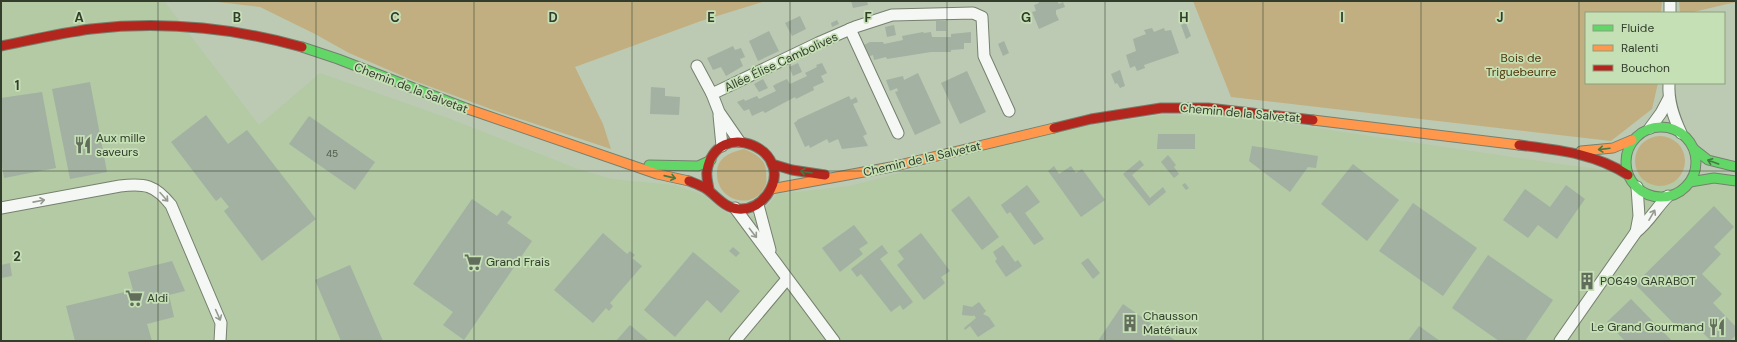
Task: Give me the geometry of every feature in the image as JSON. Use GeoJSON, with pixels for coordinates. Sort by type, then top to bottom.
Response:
{"type":"FeatureCollection","features":[{"type":"Feature","properties":{"kind":"main road","name":"Chemin de la Salvetat"},"geometry":{"type":"LineString","coordinates":[[1,46],[104,28],[145,26],[185,27],[254,36],[300,46],[475,112],[574,146],[633,164],[653,173],[697,183],[709,189],[723,204],[735,208]]}},
{"type":"Feature","properties":{"kind":"main road","name":"Chemin de la Salvetat"},"geometry":{"type":"LineString","coordinates":[[771,189],[898,166],[1091,119],[1161,108],[1208,108],[1260,113],[1574,152],[1609,163],[1628,175]]}},
{"type":"Feature","properties":{"kind":"main road"},"geometry":{"type":"LineString","coordinates":[[1664,126],[1681,133],[1694,149],[1696,157],[1695,169],[1690,182],[1679,192],[1668,196],[1653,196],[1637,187],[1628,175],[1626,160],[1627,151],[1632,140],[1637,135],[1650,128],[1664,126]]}},
{"type":"Feature","properties":{"kind":"main road","name":"Chemin de la Salvetat"},"geometry":{"type":"LineString","coordinates":[[1574,152],[1613,148],[1632,140]]}},
{"type":"Feature","properties":{"kind":"main road"},"geometry":{"type":"LineString","coordinates":[[709,189],[708,168],[711,160],[722,146],[731,142],[747,141],[765,152],[772,164],[774,179],[771,189],[758,205],[748,209],[735,208]]}},
{"type":"Feature","properties":{"kind":"main road"},"geometry":{"type":"LineString","coordinates":[[1694,149],[1708,160],[1736,167]]}},
{"type":"Feature","properties":{"kind":"main road","name":"Chemin de la Salvetat"},"geometry":{"type":"LineString","coordinates":[[633,164],[698,166],[711,160]]}},
{"type":"Feature","properties":{"kind":"main road","name":"Chemin de la Salvetat"},"geometry":{"type":"LineString","coordinates":[[772,164],[792,170],[840,177]]}},
{"type":"Feature","properties":{"kind":"main road"},"geometry":{"type":"LineString","coordinates":[[1690,182],[1714,178],[1736,181]]}},
{"type":"Feature","properties":{"kind":"street"},"geometry":{"type":"LineString","coordinates":[[1670,1],[1670,12]]}},
{"type":"Feature","properties":{"kind":"street","name":"Allée Élise Cambolives"},"geometry":{"type":"LineString","coordinates":[[712,94],[850,29],[892,15],[974,13],[982,17],[984,56],[1009,111]]}},
{"type":"Feature","properties":{"kind":"street","name":"Allée Élise Cambolives"},"geometry":{"type":"LineString","coordinates":[[850,29],[898,133]]}},
{"type":"Feature","properties":{"kind":"street","name":"Allée Élise Cambolives"},"geometry":{"type":"LineString","coordinates":[[697,66],[712,94],[719,112],[739,141]]}},
{"type":"Feature","properties":{"kind":"street"},"geometry":{"type":"LineString","coordinates":[[1669,84],[1669,98],[1674,119],[1681,133]]}},
{"type":"Feature","properties":{"kind":"street"},"geometry":{"type":"LineString","coordinates":[[1650,128],[1661,113],[1669,98]]}},
{"type":"Feature","properties":{"kind":"street","name":"Allée Élise Cambolives"},"geometry":{"type":"LineString","coordinates":[[719,112],[722,146]]}},
{"type":"Feature","properties":{"kind":"street"},"geometry":{"type":"LineString","coordinates":[[1,208],[126,185],[139,184],[162,194],[171,205],[221,323],[220,341]]}},
{"type":"Feature","properties":{"kind":"street"},"geometry":{"type":"LineString","coordinates":[[1636,232],[1639,216],[1637,187]]}},
{"type":"Feature","properties":{"kind":"street"},"geometry":{"type":"LineString","coordinates":[[1560,341],[1636,232],[1646,224],[1658,206],[1668,196]]}},
{"type":"Feature","properties":{"kind":"street"},"geometry":{"type":"LineString","coordinates":[[758,205],[772,257]]}},
{"type":"Feature","properties":{"kind":"street"},"geometry":{"type":"LineString","coordinates":[[735,208],[834,341]]}},
{"type":"Feature","properties":{"kind":"street"},"geometry":{"type":"LineString","coordinates":[[735,341],[787,279]]}},
{"type":"Feature","properties":{"kind":"shaded area"},"geometry":{"type":"Polygon","coordinates":[[[1,1],[164,1],[259,125],[320,73],[448,118],[578,169],[612,179],[674,185],[704,195],[719,208],[733,217],[751,217],[766,208],[777,194],[850,186],[1069,128],[1163,115],[1268,121],[1567,165],[1736,187],[1736,341],[1,341],[1,1]]]}},
{"type":"Feature","properties":{"kind":"green space"},"geometry":{"type":"Polygon","coordinates":[[[209,1],[766,1],[701,21],[575,67],[603,124],[611,149],[496,111],[412,80],[349,53],[315,34],[260,7],[209,1]]]}},
{"type":"Feature","properties":{"kind":"green space","name":"Bois de Triguebeurre"},"geometry":{"type":"Polygon","coordinates":[[[1193,1],[1662,1],[1661,12],[1585,12],[1585,84],[1658,84],[1652,109],[1611,141],[1231,97],[1193,1]]]}},
{"type":"Feature","properties":{"kind":"green space"},"geometry":{"type":"Polygon","coordinates":[[[1679,1],[1736,1],[1693,12],[1680,12],[1679,1]]]}},
{"type":"Feature","properties":{"kind":"green space"},"geometry":{"type":"Polygon","coordinates":[[[1655,136],[1665,136],[1678,143],[1685,156],[1685,166],[1678,179],[1665,186],[1655,186],[1646,182],[1639,175],[1635,166],[1635,156],[1639,147],[1646,140],[1655,136]]]}},
{"type":"Feature","properties":{"kind":"green space"},"geometry":{"type":"Polygon","coordinates":[[[744,149],[755,155],[764,163],[766,184],[761,193],[754,198],[737,200],[729,197],[723,191],[718,183],[717,173],[719,163],[722,159],[734,152],[744,149]]]}},
{"type":"Feature","properties":{"kind":"building"},"geometry":{"type":"Polygon","coordinates":[[[851,1],[867,1],[868,5],[853,8],[851,1]]]}},
{"type":"Feature","properties":{"kind":"building"},"geometry":{"type":"Polygon","coordinates":[[[1038,1],[1057,1],[1059,4],[1063,2],[1065,7],[1056,10],[1059,20],[1039,29],[1032,12],[1036,11],[1034,5],[1039,3],[1038,1]]]}},
{"type":"Feature","properties":{"kind":"building"},"geometry":{"type":"Polygon","coordinates":[[[800,16],[806,29],[792,36],[785,23],[800,16]]]}},
{"type":"Feature","properties":{"kind":"building"},"geometry":{"type":"Polygon","coordinates":[[[837,20],[839,24],[832,27],[831,23],[837,20]]]}},
{"type":"Feature","properties":{"kind":"building"},"geometry":{"type":"Polygon","coordinates":[[[936,21],[946,21],[946,31],[936,31],[936,21]]]}},
{"type":"Feature","properties":{"kind":"building"},"geometry":{"type":"Polygon","coordinates":[[[1186,23],[1191,36],[1186,39],[1181,25],[1186,23]]]}},
{"type":"Feature","properties":{"kind":"building"},"geometry":{"type":"Polygon","coordinates":[[[894,25],[896,35],[887,37],[885,27],[894,25]]]}},
{"type":"Feature","properties":{"kind":"building"},"geometry":{"type":"Polygon","coordinates":[[[1152,28],[1154,32],[1164,28],[1165,31],[1171,30],[1179,53],[1144,65],[1145,68],[1137,71],[1135,66],[1130,68],[1126,55],[1136,51],[1133,39],[1146,34],[1144,30],[1152,28]]]}},
{"type":"Feature","properties":{"kind":"building"},"geometry":{"type":"Polygon","coordinates":[[[769,31],[779,51],[758,61],[749,41],[769,31]]]}},
{"type":"Feature","properties":{"kind":"building"},"geometry":{"type":"Polygon","coordinates":[[[931,32],[932,37],[951,37],[951,34],[971,32],[971,43],[964,43],[964,49],[951,50],[951,52],[931,52],[887,59],[886,57],[874,60],[873,55],[867,57],[862,46],[870,42],[883,42],[884,44],[903,40],[902,36],[931,32]]]}},
{"type":"Feature","properties":{"kind":"building"},"geometry":{"type":"Polygon","coordinates":[[[1004,41],[1009,53],[1003,56],[998,44],[1004,41]]]}},
{"type":"Feature","properties":{"kind":"building"},"geometry":{"type":"Polygon","coordinates":[[[733,46],[735,50],[741,48],[745,57],[740,59],[743,66],[726,76],[721,67],[713,70],[707,58],[733,46]]]}},
{"type":"Feature","properties":{"kind":"building"},"geometry":{"type":"Polygon","coordinates":[[[798,63],[802,72],[793,76],[789,67],[798,63]]]}},
{"type":"Feature","properties":{"kind":"building"},"geometry":{"type":"Polygon","coordinates":[[[822,63],[827,73],[821,76],[824,82],[813,87],[814,90],[796,99],[795,97],[765,113],[763,111],[752,116],[749,109],[744,111],[737,102],[744,99],[745,101],[757,96],[759,99],[776,91],[773,86],[776,84],[787,79],[790,84],[807,76],[805,73],[817,67],[816,65],[822,63]]]}},
{"type":"Feature","properties":{"kind":"building"},"geometry":{"type":"Polygon","coordinates":[[[1120,70],[1125,86],[1120,88],[1117,83],[1115,84],[1111,74],[1120,70]]]}},
{"type":"Feature","properties":{"kind":"building"},"geometry":{"type":"Polygon","coordinates":[[[967,71],[986,112],[960,124],[941,83],[967,71]]]}},
{"type":"Feature","properties":{"kind":"building"},"geometry":{"type":"Polygon","coordinates":[[[918,73],[941,123],[915,135],[895,92],[898,91],[897,88],[890,91],[886,80],[903,76],[904,80],[918,73]]]}},
{"type":"Feature","properties":{"kind":"building"},"geometry":{"type":"Polygon","coordinates":[[[763,79],[768,88],[759,92],[754,84],[763,79]]]}},
{"type":"Feature","properties":{"kind":"building","name":"Aux mille saveurs"},"geometry":{"type":"Polygon","coordinates":[[[90,82],[107,172],[70,179],[52,89],[90,82]]]}},
{"type":"Feature","properties":{"kind":"building"},"geometry":{"type":"Polygon","coordinates":[[[651,87],[665,88],[665,96],[680,97],[679,115],[650,114],[651,87]]]}},
{"type":"Feature","properties":{"kind":"building"},"geometry":{"type":"Polygon","coordinates":[[[42,92],[56,168],[4,178],[1,160],[1,98],[42,92]]]}},
{"type":"Feature","properties":{"kind":"building"},"geometry":{"type":"Polygon","coordinates":[[[849,96],[851,100],[856,97],[858,102],[853,104],[867,134],[863,136],[868,146],[842,149],[838,139],[829,143],[827,139],[810,148],[809,145],[805,147],[794,123],[797,120],[849,96]]]}},
{"type":"Feature","properties":{"kind":"building"},"geometry":{"type":"Polygon","coordinates":[[[206,115],[228,144],[247,130],[316,219],[262,261],[224,211],[229,207],[221,197],[216,201],[171,142],[206,115]]]}},
{"type":"Feature","properties":{"kind":"building"},"geometry":{"type":"Polygon","coordinates":[[[309,116],[375,162],[355,190],[289,144],[309,116]]]}},
{"type":"Feature","properties":{"kind":"building"},"geometry":{"type":"Polygon","coordinates":[[[1158,134],[1195,134],[1195,149],[1157,149],[1158,134]]]}},
{"type":"Feature","properties":{"kind":"building"},"geometry":{"type":"Polygon","coordinates":[[[1252,146],[1318,156],[1316,168],[1308,167],[1290,192],[1249,161],[1252,146]]]}},
{"type":"Feature","properties":{"kind":"building"},"geometry":{"type":"Polygon","coordinates":[[[1168,155],[1176,165],[1174,167],[1179,174],[1174,178],[1161,162],[1168,155]]]}},
{"type":"Feature","properties":{"kind":"building"},"geometry":{"type":"Polygon","coordinates":[[[1140,160],[1144,165],[1132,175],[1150,198],[1163,187],[1166,192],[1149,206],[1123,174],[1140,160]]]}},
{"type":"Feature","properties":{"kind":"building"},"geometry":{"type":"Polygon","coordinates":[[[1353,164],[1399,200],[1367,241],[1321,204],[1353,164]]]}},
{"type":"Feature","properties":{"kind":"building"},"geometry":{"type":"Polygon","coordinates":[[[1054,166],[1059,174],[1071,166],[1076,173],[1082,169],[1105,200],[1081,217],[1048,171],[1054,166]]]}},
{"type":"Feature","properties":{"kind":"building"},"geometry":{"type":"Polygon","coordinates":[[[1185,183],[1189,188],[1186,190],[1182,185],[1185,183]]]}},
{"type":"Feature","properties":{"kind":"building"},"geometry":{"type":"Polygon","coordinates":[[[1027,185],[1040,202],[1025,213],[1044,239],[1034,245],[1010,212],[1007,214],[1001,205],[1027,185]]]}},
{"type":"Feature","properties":{"kind":"building"},"geometry":{"type":"Polygon","coordinates":[[[1566,185],[1585,199],[1557,239],[1538,225],[1528,238],[1503,220],[1525,189],[1550,207],[1566,185]]]}},
{"type":"Feature","properties":{"kind":"building"},"geometry":{"type":"Polygon","coordinates":[[[969,196],[999,237],[982,250],[951,210],[969,196]]]}},
{"type":"Feature","properties":{"kind":"building","name":"Grand Frais"},"geometry":{"type":"Polygon","coordinates":[[[472,199],[497,216],[502,210],[512,217],[507,223],[532,241],[464,340],[443,325],[453,312],[413,284],[472,199]]]}},
{"type":"Feature","properties":{"kind":"building"},"geometry":{"type":"Polygon","coordinates":[[[1413,203],[1477,248],[1443,296],[1379,251],[1413,203]]]}},
{"type":"Feature","properties":{"kind":"building"},"geometry":{"type":"Polygon","coordinates":[[[1714,206],[1734,227],[1714,247],[1721,254],[1702,274],[1722,294],[1713,303],[1736,327],[1736,335],[1730,341],[1711,341],[1693,323],[1683,333],[1635,284],[1714,206]]]}},
{"type":"Feature","properties":{"kind":"building"},"geometry":{"type":"Polygon","coordinates":[[[854,225],[868,243],[859,249],[863,254],[840,272],[822,248],[854,225]]]}},
{"type":"Feature","properties":{"kind":"building"},"geometry":{"type":"Polygon","coordinates":[[[603,233],[627,254],[630,251],[635,255],[632,258],[642,266],[610,303],[613,306],[609,311],[606,308],[593,323],[554,290],[603,233]]]}},
{"type":"Feature","properties":{"kind":"building"},"geometry":{"type":"Polygon","coordinates":[[[921,233],[950,271],[941,277],[945,283],[924,300],[897,265],[904,259],[898,251],[921,233]]]}},
{"type":"Feature","properties":{"kind":"building"},"geometry":{"type":"Polygon","coordinates":[[[882,245],[888,253],[880,259],[913,302],[903,310],[900,305],[891,312],[861,274],[857,277],[851,269],[882,245]]]}},
{"type":"Feature","properties":{"kind":"building"},"geometry":{"type":"Polygon","coordinates":[[[1003,245],[1015,262],[1018,260],[1022,266],[1006,277],[995,261],[997,259],[993,252],[1003,245]]]}},
{"type":"Feature","properties":{"kind":"building"},"geometry":{"type":"Polygon","coordinates":[[[733,247],[740,253],[736,257],[729,251],[733,247]]]}},
{"type":"Feature","properties":{"kind":"building"},"geometry":{"type":"Polygon","coordinates":[[[693,252],[740,291],[721,313],[707,300],[675,337],[644,310],[693,252]]]}},
{"type":"Feature","properties":{"kind":"building"},"geometry":{"type":"Polygon","coordinates":[[[1488,255],[1553,300],[1525,341],[1499,341],[1452,308],[1488,255]]]}},
{"type":"Feature","properties":{"kind":"building"},"geometry":{"type":"Polygon","coordinates":[[[1088,258],[1100,273],[1093,279],[1081,263],[1088,258]]]}},
{"type":"Feature","properties":{"kind":"building","name":"Aldi"},"geometry":{"type":"Polygon","coordinates":[[[172,261],[185,291],[169,295],[174,317],[147,324],[152,341],[75,341],[66,306],[133,290],[128,272],[172,261]]]}},
{"type":"Feature","properties":{"kind":"building"},"geometry":{"type":"Polygon","coordinates":[[[10,263],[12,276],[1,278],[1,265],[10,263]]]}},
{"type":"Feature","properties":{"kind":"building"},"geometry":{"type":"Polygon","coordinates":[[[350,265],[383,341],[341,341],[315,280],[350,265]]]}},
{"type":"Feature","properties":{"kind":"building","name":"P0649 GARABOT"},"geometry":{"type":"Polygon","coordinates":[[[1587,277],[1591,279],[1587,285],[1583,282],[1587,277]]]}},
{"type":"Feature","properties":{"kind":"building"},"geometry":{"type":"Polygon","coordinates":[[[1631,299],[1672,341],[1625,341],[1607,322],[1631,299]]]}},
{"type":"Feature","properties":{"kind":"building"},"geometry":{"type":"Polygon","coordinates":[[[979,302],[986,311],[983,314],[989,317],[995,326],[978,337],[970,326],[965,330],[964,328],[976,318],[974,315],[962,315],[963,305],[972,307],[979,302]]]}},
{"type":"Feature","properties":{"kind":"building","name":"Chausson Matériaux"},"geometry":{"type":"Polygon","coordinates":[[[1123,304],[1176,341],[1098,341],[1123,304]]]}},
{"type":"Feature","properties":{"kind":"building"},"geometry":{"type":"Polygon","coordinates":[[[630,325],[649,341],[616,341],[630,325]]]}},
{"type":"Feature","properties":{"kind":"building"},"geometry":{"type":"Polygon","coordinates":[[[1419,326],[1440,341],[1408,341],[1419,326]]]}},
{"type":"Feature","properties":{"kind":"traffic: fast"},"geometry":{"type":"LineString","coordinates":[[302,47],[338,59],[468,109]]}},
{"type":"Feature","properties":{"kind":"traffic: fast"},"geometry":{"type":"LineString","coordinates":[[1661,127],[1674,130],[1686,137],[1693,149],[1696,162],[1693,175],[1686,187],[1674,194],[1661,197],[1648,194],[1636,187],[1629,175],[1626,162],[1629,149],[1636,137],[1648,130],[1661,127]]}},
{"type":"Feature","properties":{"kind":"traffic: fast"},"geometry":{"type":"LineString","coordinates":[[1694,149],[1708,160],[1736,167]]}},
{"type":"Feature","properties":{"kind":"traffic: fast"},"geometry":{"type":"LineString","coordinates":[[649,165],[698,166],[711,160]]}},
{"type":"Feature","properties":{"kind":"traffic: fast"},"geometry":{"type":"LineString","coordinates":[[1690,182],[1714,178],[1736,181]]}},
{"type":"Feature","properties":{"kind":"traffic: slow"},"geometry":{"type":"LineString","coordinates":[[468,109],[657,174],[689,181]]}},
{"type":"Feature","properties":{"kind":"traffic: slow"},"geometry":{"type":"LineString","coordinates":[[1313,120],[1519,145]]}},
{"type":"Feature","properties":{"kind":"traffic: slow"},"geometry":{"type":"LineString","coordinates":[[771,189],[891,167],[1054,128]]}},
{"type":"Feature","properties":{"kind":"traffic: slow"},"geometry":{"type":"LineString","coordinates":[[1581,151],[1613,148],[1632,140]]}},
{"type":"Feature","properties":{"kind":"traffic: jam"},"geometry":{"type":"LineString","coordinates":[[1,46],[91,29],[171,26],[250,35],[302,47]]}},
{"type":"Feature","properties":{"kind":"traffic: jam"},"geometry":{"type":"LineString","coordinates":[[1054,128],[1091,119],[1161,108],[1208,108],[1313,120]]}},
{"type":"Feature","properties":{"kind":"traffic: jam"},"geometry":{"type":"LineString","coordinates":[[689,181],[705,188],[728,206],[738,209],[747,208],[758,204],[767,195],[774,179],[772,164],[764,153],[752,145],[738,142],[725,145],[713,154],[707,171],[709,189]]}},
{"type":"Feature","properties":{"kind":"traffic: jam"},"geometry":{"type":"LineString","coordinates":[[1519,145],[1562,151],[1589,157],[1628,175]]}},
{"type":"Feature","properties":{"kind":"traffic: jam"},"geometry":{"type":"LineString","coordinates":[[772,164],[792,170],[825,175]]}},
{"type":"Feature","properties":{"kind":"place","name":"Aux mille saveurs"},"geometry":{"type":"Point","coordinates":[83,145]}},
{"type":"Feature","properties":{"kind":"place","name":"Grand Frais"},"geometry":{"type":"Point","coordinates":[473,262]}},
{"type":"Feature","properties":{"kind":"place","name":"P0649 GARABOT"},"geometry":{"type":"Point","coordinates":[1587,281]}},
{"type":"Feature","properties":{"kind":"place","name":"Aldi"},"geometry":{"type":"Point","coordinates":[134,298]}},
{"type":"Feature","properties":{"kind":"place","name":"Chausson Matériaux"},"geometry":{"type":"Point","coordinates":[1130,323]}},
{"type":"Feature","properties":{"kind":"place","name":"Le Grand Gourmand"},"geometry":{"type":"Point","coordinates":[1717,327]}}]}
